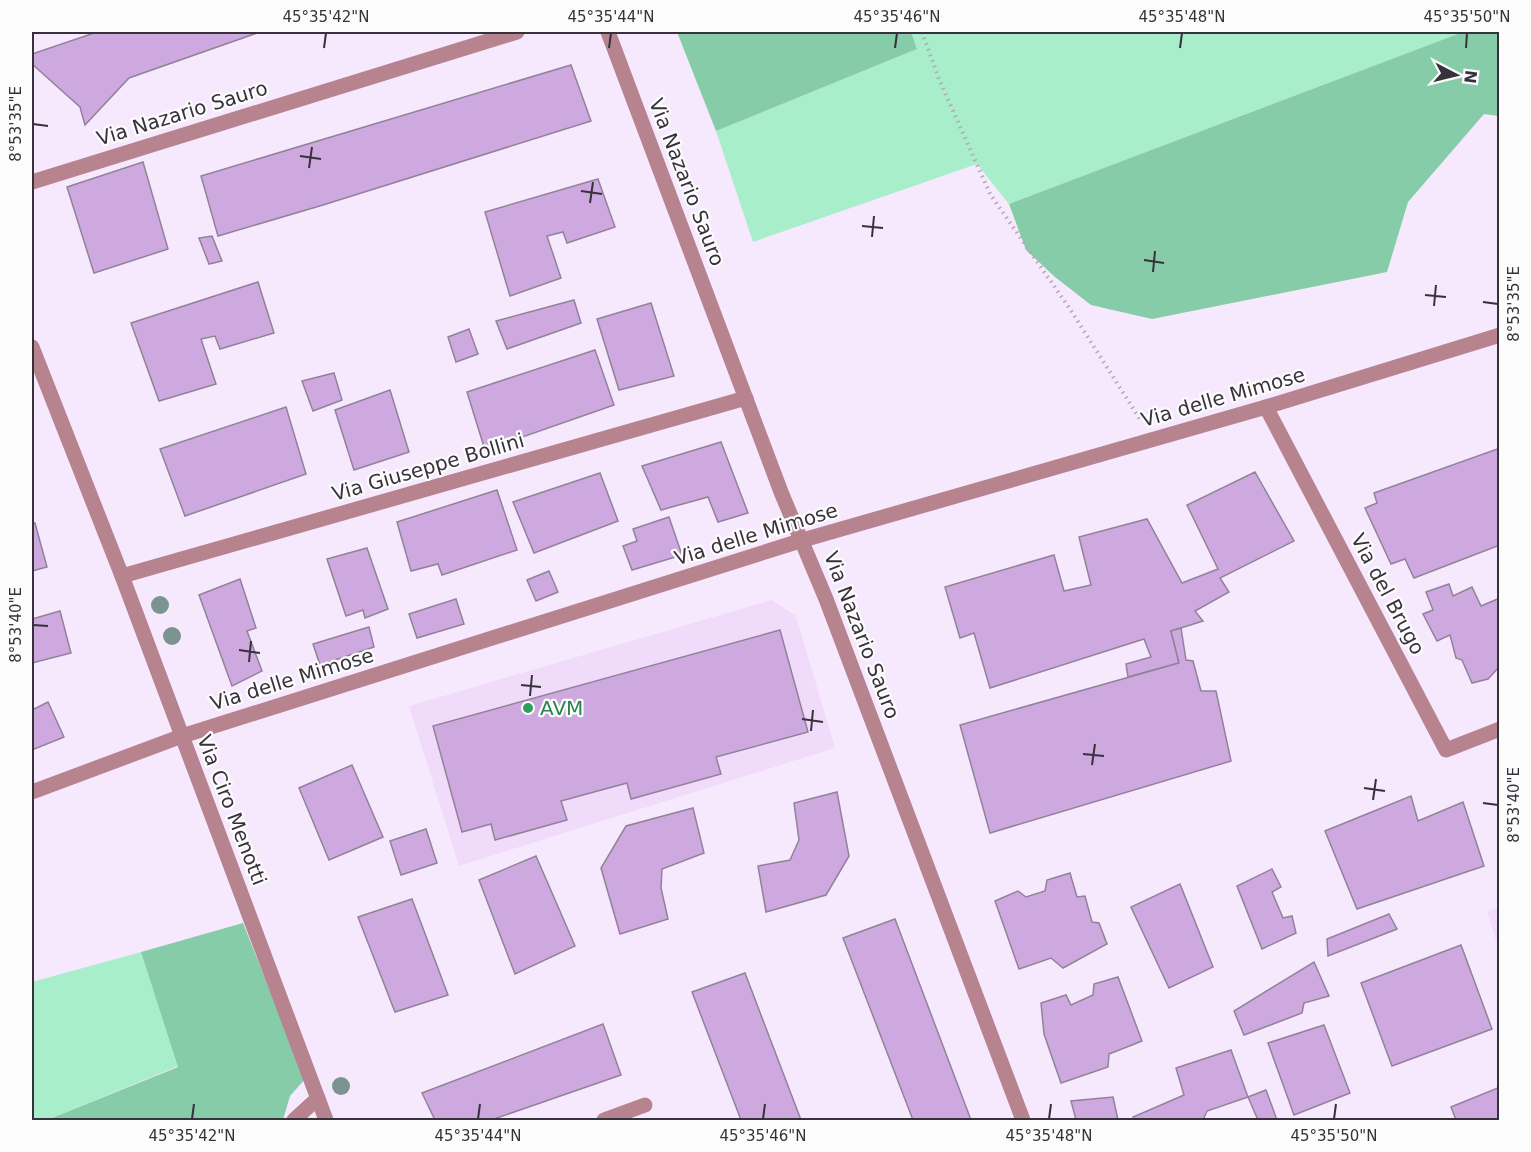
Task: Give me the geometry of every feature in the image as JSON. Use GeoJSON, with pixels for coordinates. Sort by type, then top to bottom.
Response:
{"type":"FeatureCollection","features":[{"type":"Feature","properties":{"kind":"street","name":"Via Nazario Sauro"},"geometry":{"type":"LineString","coordinates":[[32,182],[517,32]]}},
{"type":"Feature","properties":{"kind":"street","name":"Via Nazario Sauro"},"geometry":{"type":"LineString","coordinates":[[608,32],[781,492],[803,540],[1023,1120]]}},
{"type":"Feature","properties":{"kind":"street","name":"Via delle Mimose"},"geometry":{"type":"LineString","coordinates":[[32,792],[182,736],[803,540],[1266,406],[1500,335]]}},
{"type":"Feature","properties":{"kind":"street","name":"Via Ciro Menotti"},"geometry":{"type":"LineString","coordinates":[[32,347],[122,576],[326,1120]]}},
{"type":"Feature","properties":{"kind":"street","name":"Via Giuseppe Bollini"},"geometry":{"type":"LineString","coordinates":[[122,576],[746,398]]}},
{"type":"Feature","properties":{"kind":"street","name":"Via del Brugo"},"geometry":{"type":"LineString","coordinates":[[1266,406],[1446,750],[1500,729]]}},
{"type":"Feature","properties":{"kind":"street"},"geometry":{"type":"LineString","coordinates":[[294,1120],[318,1098]]}},
{"type":"Feature","properties":{"kind":"street"},"geometry":{"type":"LineString","coordinates":[[604,1120],[645,1105]]}},
{"type":"Feature","properties":{"kind":"path"},"geometry":{"type":"LineString","coordinates":[[922,32],[939,79],[990,194],[1070,309],[1153,439]]}},
{"type":"Feature","properties":{"kind":"shaded area"},"geometry":{"type":"Polygon","coordinates":[[[772,600],[796,616],[835,748],[459,866],[409,706],[772,600]]]}},
{"type":"Feature","properties":{"kind":"shaded area"},"geometry":{"type":"Polygon","coordinates":[[[1499,907],[1499,950],[1487,912],[1499,907]]]}},
{"type":"Feature","properties":{"kind":"green space"},"geometry":{"type":"Polygon","coordinates":[[[677,32],[911,32],[917,49],[716,131],[677,32]]]}},
{"type":"Feature","properties":{"kind":"green space"},"geometry":{"type":"Polygon","coordinates":[[[911,32],[1463,32],[1009,204],[977,164],[753,242],[716,131],[917,49],[911,32]]]}},
{"type":"Feature","properties":{"kind":"green space"},"geometry":{"type":"Polygon","coordinates":[[[1463,32],[1499,32],[1499,116],[1484,114],[1408,202],[1387,272],[1152,319],[1091,305],[1055,277],[1026,250],[1009,204],[1463,32]]]}},
{"type":"Feature","properties":{"kind":"green space"},"geometry":{"type":"Polygon","coordinates":[[[243,923],[305,1079],[290,1096],[283,1120],[47,1120],[178,1067],[141,952],[243,923]]]}},
{"type":"Feature","properties":{"kind":"green space"},"geometry":{"type":"Polygon","coordinates":[[[141,952],[178,1066],[47,1120],[32,1120],[32,982],[141,952]]]}},
{"type":"Feature","properties":{"kind":"building"},"geometry":{"type":"Polygon","coordinates":[[[97,32],[260,32],[129,78],[85,125],[80,107],[32,64],[32,54],[97,32]]]}},
{"type":"Feature","properties":{"kind":"building"},"geometry":{"type":"Polygon","coordinates":[[[571,65],[591,121],[218,236],[201,176],[571,65]]]}},
{"type":"Feature","properties":{"kind":"building"},"geometry":{"type":"Polygon","coordinates":[[[143,162],[168,249],[94,273],[67,187],[143,162]]]}},
{"type":"Feature","properties":{"kind":"building"},"geometry":{"type":"Polygon","coordinates":[[[598,179],[615,227],[567,243],[563,232],[547,236],[561,278],[510,296],[485,212],[598,179]]]}},
{"type":"Feature","properties":{"kind":"building"},"geometry":{"type":"Polygon","coordinates":[[[212,236],[222,261],[209,264],[199,238],[212,236]]]}},
{"type":"Feature","properties":{"kind":"building"},"geometry":{"type":"Polygon","coordinates":[[[258,282],[274,333],[220,349],[215,336],[201,339],[216,384],[159,401],[131,323],[258,282]]]}},
{"type":"Feature","properties":{"kind":"building"},"geometry":{"type":"Polygon","coordinates":[[[574,300],[581,323],[507,349],[496,321],[574,300]]]}},
{"type":"Feature","properties":{"kind":"building"},"geometry":{"type":"Polygon","coordinates":[[[651,303],[674,376],[619,390],[597,319],[651,303]]]}},
{"type":"Feature","properties":{"kind":"building"},"geometry":{"type":"Polygon","coordinates":[[[469,329],[478,354],[456,362],[448,337],[469,329]]]}},
{"type":"Feature","properties":{"kind":"building"},"geometry":{"type":"Polygon","coordinates":[[[595,350],[614,405],[485,450],[467,392],[595,350]]]}},
{"type":"Feature","properties":{"kind":"building"},"geometry":{"type":"Polygon","coordinates":[[[334,373],[342,400],[313,411],[302,381],[334,373]]]}},
{"type":"Feature","properties":{"kind":"building"},"geometry":{"type":"Polygon","coordinates":[[[390,390],[409,452],[354,470],[335,410],[390,390]]]}},
{"type":"Feature","properties":{"kind":"building"},"geometry":{"type":"Polygon","coordinates":[[[286,407],[306,474],[185,516],[160,449],[286,407]]]}},
{"type":"Feature","properties":{"kind":"building"},"geometry":{"type":"Polygon","coordinates":[[[721,442],[748,513],[718,522],[708,497],[661,510],[642,466],[721,442]]]}},
{"type":"Feature","properties":{"kind":"building"},"geometry":{"type":"Polygon","coordinates":[[[1500,448],[1500,545],[1414,578],[1405,559],[1391,564],[1365,508],[1377,503],[1374,493],[1500,448]]]}},
{"type":"Feature","properties":{"kind":"building"},"geometry":{"type":"Polygon","coordinates":[[[1255,472],[1294,541],[1220,578],[1229,592],[1195,611],[1203,621],[1171,631],[1179,663],[1128,677],[1126,664],[1151,657],[1144,639],[990,688],[974,633],[960,638],[945,587],[1054,555],[1064,591],[1091,585],[1079,537],[1147,519],[1182,583],[1218,569],[1187,505],[1255,472]]]}},
{"type":"Feature","properties":{"kind":"building"},"geometry":{"type":"Polygon","coordinates":[[[600,473],[618,521],[534,553],[513,502],[600,473]]]}},
{"type":"Feature","properties":{"kind":"building"},"geometry":{"type":"Polygon","coordinates":[[[497,490],[517,550],[442,575],[438,564],[411,571],[397,522],[497,490]]]}},
{"type":"Feature","properties":{"kind":"building"},"geometry":{"type":"Polygon","coordinates":[[[669,517],[682,555],[632,570],[623,546],[637,541],[633,529],[669,517]]]}},
{"type":"Feature","properties":{"kind":"building"},"geometry":{"type":"Polygon","coordinates":[[[35,523],[47,567],[32,571],[32,524],[35,523]]]}},
{"type":"Feature","properties":{"kind":"building"},"geometry":{"type":"Polygon","coordinates":[[[367,548],[388,609],[365,618],[363,610],[346,616],[327,559],[367,548]]]}},
{"type":"Feature","properties":{"kind":"building"},"geometry":{"type":"Polygon","coordinates":[[[549,571],[558,592],[536,601],[527,580],[549,571]]]}},
{"type":"Feature","properties":{"kind":"building"},"geometry":{"type":"Polygon","coordinates":[[[240,579],[256,628],[247,631],[262,671],[232,686],[199,595],[240,579]]]}},
{"type":"Feature","properties":{"kind":"building"},"geometry":{"type":"Polygon","coordinates":[[[1449,584],[1453,596],[1472,587],[1481,606],[1500,598],[1500,666],[1488,679],[1472,683],[1462,660],[1456,658],[1450,635],[1437,641],[1423,614],[1433,610],[1426,592],[1449,584]]]}},
{"type":"Feature","properties":{"kind":"building"},"geometry":{"type":"Polygon","coordinates":[[[456,599],[464,624],[417,638],[409,614],[456,599]]]}},
{"type":"Feature","properties":{"kind":"building"},"geometry":{"type":"Polygon","coordinates":[[[60,611],[71,653],[32,663],[32,619],[60,611]]]}},
{"type":"Feature","properties":{"kind":"building"},"geometry":{"type":"Polygon","coordinates":[[[369,627],[374,647],[320,665],[313,644],[369,627]]]}},
{"type":"Feature","properties":{"kind":"building"},"geometry":{"type":"Polygon","coordinates":[[[1181,628],[1186,660],[1193,661],[1201,691],[1216,691],[1231,761],[990,833],[960,725],[1179,663],[1171,631],[1181,628]]]}},
{"type":"Feature","properties":{"kind":"building"},"geometry":{"type":"Polygon","coordinates":[[[780,630],[808,732],[716,757],[721,774],[631,799],[627,783],[561,801],[567,820],[495,840],[491,824],[462,832],[433,726],[780,630]]]}},
{"type":"Feature","properties":{"kind":"building"},"geometry":{"type":"Polygon","coordinates":[[[48,702],[64,737],[32,750],[32,710],[48,702]]]}},
{"type":"Feature","properties":{"kind":"building"},"geometry":{"type":"Polygon","coordinates":[[[352,765],[383,837],[329,860],[299,788],[352,765]]]}},
{"type":"Feature","properties":{"kind":"building"},"geometry":{"type":"Polygon","coordinates":[[[837,792],[849,856],[826,895],[766,912],[758,866],[790,860],[799,840],[794,803],[837,792]]]}},
{"type":"Feature","properties":{"kind":"building"},"geometry":{"type":"Polygon","coordinates":[[[1411,796],[1418,821],[1463,802],[1484,866],[1357,909],[1325,831],[1411,796]]]}},
{"type":"Feature","properties":{"kind":"building"},"geometry":{"type":"Polygon","coordinates":[[[693,808],[704,853],[662,869],[661,888],[668,919],[620,934],[601,868],[626,826],[693,808]]]}},
{"type":"Feature","properties":{"kind":"building"},"geometry":{"type":"Polygon","coordinates":[[[426,829],[437,863],[401,875],[390,841],[426,829]]]}},
{"type":"Feature","properties":{"kind":"building"},"geometry":{"type":"Polygon","coordinates":[[[536,856],[575,946],[515,974],[479,880],[536,856]]]}},
{"type":"Feature","properties":{"kind":"building"},"geometry":{"type":"Polygon","coordinates":[[[1272,869],[1281,887],[1272,892],[1283,918],[1292,916],[1296,933],[1262,949],[1237,886],[1272,869]]]}},
{"type":"Feature","properties":{"kind":"building"},"geometry":{"type":"Polygon","coordinates":[[[1070,873],[1077,897],[1085,896],[1092,922],[1099,923],[1107,944],[1063,968],[1051,958],[1019,969],[995,901],[1018,891],[1026,897],[1045,891],[1047,880],[1070,873]]]}},
{"type":"Feature","properties":{"kind":"building"},"geometry":{"type":"Polygon","coordinates":[[[1180,884],[1213,967],[1169,988],[1131,907],[1180,884]]]}},
{"type":"Feature","properties":{"kind":"building"},"geometry":{"type":"Polygon","coordinates":[[[412,899],[448,995],[395,1012],[358,917],[412,899]]]}},
{"type":"Feature","properties":{"kind":"building"},"geometry":{"type":"Polygon","coordinates":[[[1389,914],[1397,929],[1328,956],[1327,939],[1389,914]]]}},
{"type":"Feature","properties":{"kind":"building"},"geometry":{"type":"Polygon","coordinates":[[[895,919],[971,1120],[913,1120],[843,938],[895,919]]]}},
{"type":"Feature","properties":{"kind":"building"},"geometry":{"type":"Polygon","coordinates":[[[1461,945],[1492,1029],[1392,1066],[1361,983],[1461,945]]]}},
{"type":"Feature","properties":{"kind":"building"},"geometry":{"type":"Polygon","coordinates":[[[1314,962],[1329,996],[1304,1003],[1302,1013],[1244,1035],[1234,1011],[1314,962]]]}},
{"type":"Feature","properties":{"kind":"building"},"geometry":{"type":"Polygon","coordinates":[[[745,973],[801,1120],[741,1120],[692,992],[745,973]]]}},
{"type":"Feature","properties":{"kind":"building"},"geometry":{"type":"Polygon","coordinates":[[[1118,977],[1142,1041],[1109,1054],[1108,1067],[1061,1083],[1044,1034],[1041,1003],[1066,995],[1071,1005],[1093,995],[1094,984],[1118,977]]]}},
{"type":"Feature","properties":{"kind":"building"},"geometry":{"type":"Polygon","coordinates":[[[603,1024],[621,1075],[491,1120],[435,1120],[422,1093],[603,1024]]]}},
{"type":"Feature","properties":{"kind":"building"},"geometry":{"type":"Polygon","coordinates":[[[1324,1025],[1350,1093],[1294,1115],[1268,1043],[1324,1025]]]}},
{"type":"Feature","properties":{"kind":"building"},"geometry":{"type":"Polygon","coordinates":[[[1231,1050],[1248,1097],[1207,1111],[1203,1120],[1135,1120],[1133,1117],[1184,1095],[1176,1068],[1231,1050]]]}},
{"type":"Feature","properties":{"kind":"building"},"geometry":{"type":"Polygon","coordinates":[[[1500,1087],[1500,1120],[1456,1120],[1451,1107],[1500,1087]]]}},
{"type":"Feature","properties":{"kind":"building"},"geometry":{"type":"Polygon","coordinates":[[[1266,1090],[1277,1120],[1258,1120],[1248,1097],[1266,1090]]]}},
{"type":"Feature","properties":{"kind":"building"},"geometry":{"type":"Polygon","coordinates":[[[1113,1097],[1118,1120],[1076,1120],[1071,1101],[1113,1097]]]}},
{"type":"Feature","properties":{"kind":"place","name":"AVM"},"geometry":{"type":"Point","coordinates":[528,708]}}]}
